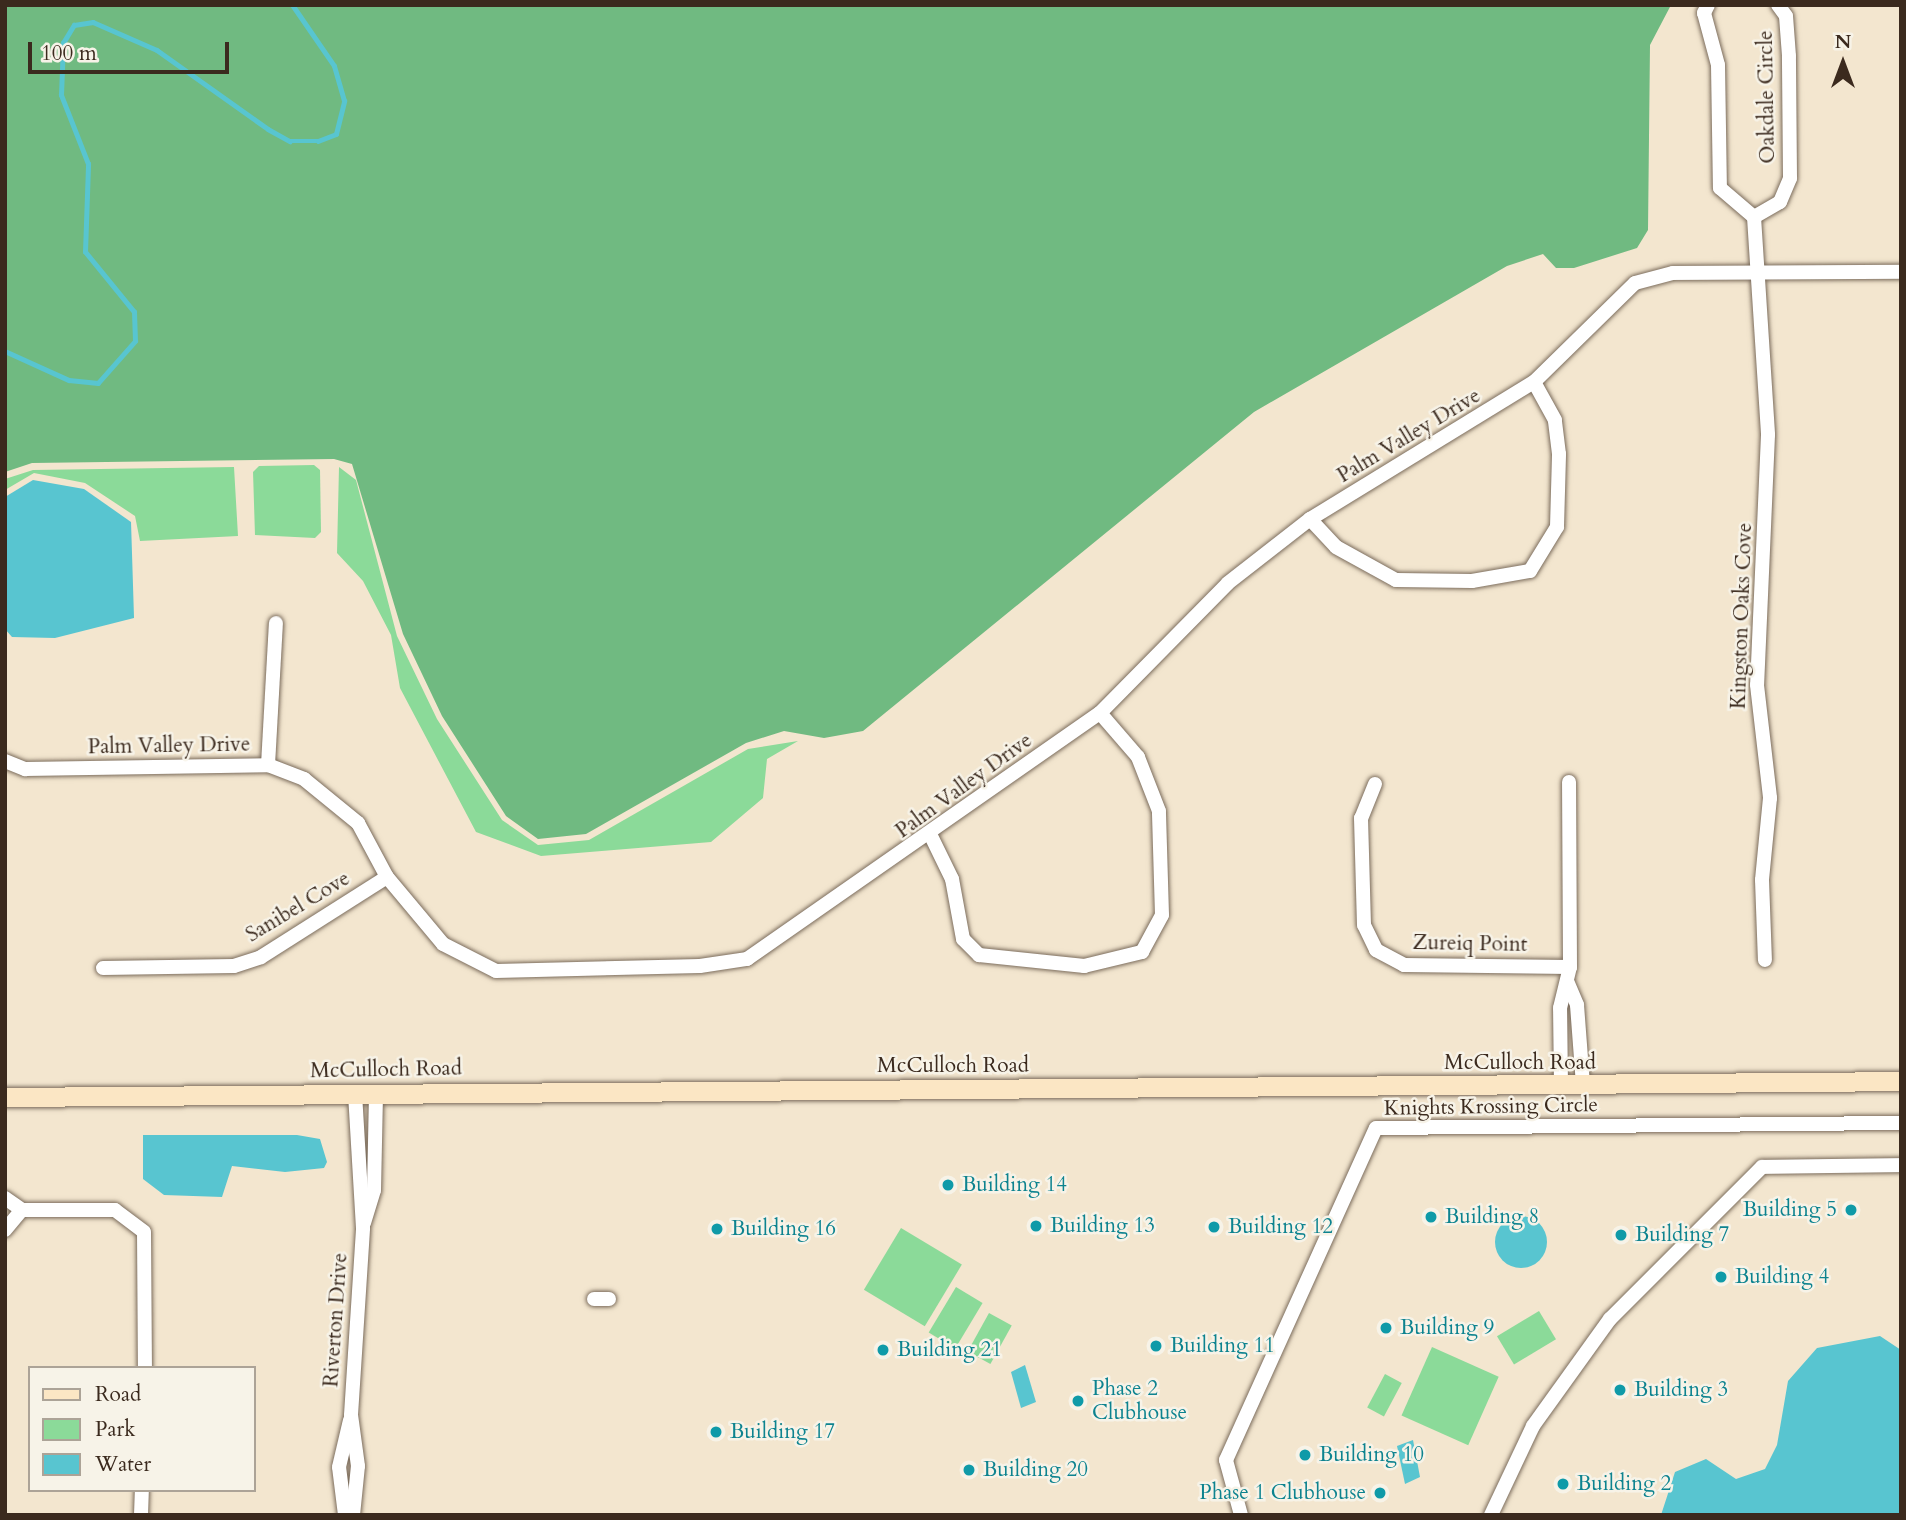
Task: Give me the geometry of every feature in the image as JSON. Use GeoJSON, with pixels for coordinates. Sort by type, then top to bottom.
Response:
{"type":"FeatureCollection","features":[{"type":"Feature","properties":{"kind":"street"},"geometry":{"type":"LineString","coordinates":[[1708,5],[1704,13],[1718,65],[1720,187],[1754,217],[1757,272]]}},
{"type":"Feature","properties":{"kind":"street","name":"Oakdale Circle"},"geometry":{"type":"LineString","coordinates":[[1754,217],[1780,202],[1790,178],[1789,56],[1786,16],[1778,5]]}},
{"type":"Feature","properties":{"kind":"street","name":"Kingston Oaks Cove"},"geometry":{"type":"LineString","coordinates":[[1757,272],[1768,435],[1757,685],[1770,797],[1761,905],[1765,960]]}},
{"type":"Feature","properties":{"kind":"street","name":"Palm Valley Drive"},"geometry":{"type":"LineString","coordinates":[[5,761],[25,769],[268,765],[330,796],[358,823],[387,877],[443,944],[496,971],[700,966],[747,959],[931,836],[1100,713],[1228,583],[1310,519],[1534,382],[1635,283],[1673,273],[1901,272]]}},
{"type":"Feature","properties":{"kind":"street"},"geometry":{"type":"LineString","coordinates":[[1310,519],[1336,547],[1396,580],[1472,581],[1530,571],[1557,527],[1559,454],[1555,420],[1534,382]]}},
{"type":"Feature","properties":{"kind":"street"},"geometry":{"type":"LineString","coordinates":[[268,765],[276,623]]}},
{"type":"Feature","properties":{"kind":"street"},"geometry":{"type":"LineString","coordinates":[[931,836],[952,879],[963,939],[979,955],[1084,966],[1129,960],[1142,952],[1162,915],[1159,811],[1138,757],[1100,713]]}},
{"type":"Feature","properties":{"kind":"street"},"geometry":{"type":"LineString","coordinates":[[1561,1086],[1560,1031],[1569,974],[1569,782]]}},
{"type":"Feature","properties":{"kind":"street","name":"Zureiq Point"},"geometry":{"type":"LineString","coordinates":[[1375,784],[1361,818],[1364,925],[1376,950],[1404,965],[1569,974]]}},
{"type":"Feature","properties":{"kind":"street","name":"Sanibel Cove"},"geometry":{"type":"LineString","coordinates":[[103,968],[193,971],[243,963],[387,877]]}},
{"type":"Feature","properties":{"kind":"street"},"geometry":{"type":"LineString","coordinates":[[1569,974],[1579,1031],[1583,1085]]}},
{"type":"Feature","properties":{"kind":"street"},"geometry":{"type":"LineString","coordinates":[[1560,1031],[1579,1031]]}},
{"type":"Feature","properties":{"kind":"street","name":"McCulloch Road"},"geometry":{"type":"LineString","coordinates":[[5,1097],[1561,1086],[1901,1081]]}},
{"type":"Feature","properties":{"kind":"street","name":"Riverton Drive"},"geometry":{"type":"LineString","coordinates":[[345,1515],[340,1467],[351,1415],[363,1227],[355,1093]]}},
{"type":"Feature","properties":{"kind":"street","name":"Riverton Drive"},"geometry":{"type":"LineString","coordinates":[[363,1227],[374,1190],[376,1093]]}},
{"type":"Feature","properties":{"kind":"street","name":"Knights Krossing Circle"},"geometry":{"type":"LineString","coordinates":[[1241,1515],[1226,1460],[1376,1128],[1901,1123]]}},
{"type":"Feature","properties":{"kind":"street"},"geometry":{"type":"LineString","coordinates":[[1491,1515],[1533,1426],[1610,1319],[1762,1167],[1901,1165]]}},
{"type":"Feature","properties":{"kind":"street"},"geometry":{"type":"LineString","coordinates":[[5,1198],[22,1210],[115,1210],[144,1232],[145,1366]]}},
{"type":"Feature","properties":{"kind":"street"},"geometry":{"type":"LineString","coordinates":[[5,1230],[22,1210]]}},
{"type":"Feature","properties":{"kind":"street","name":"Riverton Drive"},"geometry":{"type":"LineString","coordinates":[[351,1415],[358,1466],[353,1515]]}},
{"type":"Feature","properties":{"kind":"street"},"geometry":{"type":"LineString","coordinates":[[141,1515],[142,1492]]}},
{"type":"Feature","properties":{"kind":"green space"},"geometry":{"type":"Polygon","coordinates":[[[5,5],[1671,5],[1650,45],[1648,230],[1637,248],[1574,268],[1556,268],[1543,254],[1507,266],[1254,412],[863,731],[824,738],[784,731],[746,743],[586,834],[538,839],[506,816],[442,716],[403,634],[352,464],[334,459],[32,463],[5,472],[5,5]]]}},
{"type":"Feature","properties":{"kind":"green space"},"geometry":{"type":"Polygon","coordinates":[[[314,465],[320,470],[321,532],[315,538],[255,535],[253,472],[259,466],[314,465]]]}},
{"type":"Feature","properties":{"kind":"green space"},"geometry":{"type":"Polygon","coordinates":[[[234,467],[238,536],[140,541],[135,516],[85,483],[34,473],[5,490],[5,479],[33,470],[234,467]]]}},
{"type":"Feature","properties":{"kind":"green space"},"geometry":{"type":"Polygon","coordinates":[[[339,467],[356,480],[397,636],[437,719],[502,820],[538,845],[589,840],[748,749],[798,741],[767,759],[763,798],[711,842],[541,856],[476,832],[400,688],[391,635],[363,581],[337,553],[339,467]]]}},
{"type":"Feature","properties":{"kind":"green space"},"geometry":{"type":"Polygon","coordinates":[[[901,1228],[962,1265],[925,1326],[864,1290],[901,1228]]]}},
{"type":"Feature","properties":{"kind":"green space"},"geometry":{"type":"Polygon","coordinates":[[[956,1287],[983,1303],[955,1348],[929,1332],[956,1287]]]}},
{"type":"Feature","properties":{"kind":"green space"},"geometry":{"type":"Polygon","coordinates":[[[1539,1311],[1556,1339],[1514,1365],[1497,1336],[1539,1311]]]}},
{"type":"Feature","properties":{"kind":"green space"},"geometry":{"type":"Polygon","coordinates":[[[989,1313],[1012,1326],[990,1364],[968,1351],[989,1313]]]}},
{"type":"Feature","properties":{"kind":"green space"},"geometry":{"type":"Polygon","coordinates":[[[1432,1347],[1499,1377],[1468,1445],[1401,1416],[1432,1347]]]}},
{"type":"Feature","properties":{"kind":"green space"},"geometry":{"type":"Polygon","coordinates":[[[1385,1374],[1402,1383],[1384,1416],[1367,1408],[1385,1374]]]}},
{"type":"Feature","properties":{"kind":"water"},"geometry":{"type":"Polygon","coordinates":[[[33,480],[84,489],[131,522],[134,618],[55,638],[12,637],[5,629],[5,497],[33,480]]]}},
{"type":"Feature","properties":{"kind":"water"},"geometry":{"type":"Polygon","coordinates":[[[143,1135],[297,1135],[320,1139],[327,1162],[324,1168],[285,1172],[232,1166],[222,1197],[164,1195],[143,1179],[143,1135]]]}},
{"type":"Feature","properties":{"kind":"water"},"geometry":{"type":"Polygon","coordinates":[[[1521,1216],[1540,1223],[1547,1242],[1540,1261],[1521,1268],[1502,1261],[1495,1242],[1502,1223],[1521,1216]]]}},
{"type":"Feature","properties":{"kind":"water"},"geometry":{"type":"Polygon","coordinates":[[[1880,1336],[1901,1350],[1901,1515],[1661,1515],[1675,1472],[1706,1459],[1736,1479],[1765,1469],[1777,1445],[1788,1381],[1817,1348],[1880,1336]]]}},
{"type":"Feature","properties":{"kind":"water"},"geometry":{"type":"Polygon","coordinates":[[[1025,1365],[1036,1402],[1021,1408],[1011,1372],[1025,1365]]]}},
{"type":"Feature","properties":{"kind":"water"},"geometry":{"type":"Polygon","coordinates":[[[1413,1440],[1420,1477],[1405,1484],[1397,1446],[1413,1440]]]}},
{"type":"Feature","properties":{"kind":"waterway"},"geometry":{"type":"LineString","coordinates":[[5,351],[69,380],[98,383],[135,341],[134,312],[85,252],[88,164],[61,95],[63,43],[74,25],[93,22],[157,50],[268,129],[290,141],[318,141],[336,134],[344,101],[334,66],[292,5]]}},
{"type":"Feature","properties":{"kind":"place","name":"Building 14"},"geometry":{"type":"Point","coordinates":[948,1185]}},
{"type":"Feature","properties":{"kind":"place","name":"Building 5"},"geometry":{"type":"Point","coordinates":[1851,1210]}},
{"type":"Feature","properties":{"kind":"place","name":"Building 8"},"geometry":{"type":"Point","coordinates":[1431,1217]}},
{"type":"Feature","properties":{"kind":"place","name":"Building 13"},"geometry":{"type":"Point","coordinates":[1036,1226]}},
{"type":"Feature","properties":{"kind":"place","name":"Building 12"},"geometry":{"type":"Point","coordinates":[1214,1227]}},
{"type":"Feature","properties":{"kind":"place","name":"Building 16"},"geometry":{"type":"Point","coordinates":[717,1229]}},
{"type":"Feature","properties":{"kind":"place","name":"Building 7"},"geometry":{"type":"Point","coordinates":[1621,1235]}},
{"type":"Feature","properties":{"kind":"place","name":"Building 4"},"geometry":{"type":"Point","coordinates":[1721,1277]}},
{"type":"Feature","properties":{"kind":"place","name":"Building 9"},"geometry":{"type":"Point","coordinates":[1386,1328]}},
{"type":"Feature","properties":{"kind":"place","name":"Building 11"},"geometry":{"type":"Point","coordinates":[1156,1346]}},
{"type":"Feature","properties":{"kind":"place","name":"Building 21"},"geometry":{"type":"Point","coordinates":[883,1350]}},
{"type":"Feature","properties":{"kind":"place","name":"Building 3"},"geometry":{"type":"Point","coordinates":[1620,1390]}},
{"type":"Feature","properties":{"kind":"place","name":"Phase 2 Clubhouse"},"geometry":{"type":"Point","coordinates":[1078,1401]}},
{"type":"Feature","properties":{"kind":"place","name":"Building 17"},"geometry":{"type":"Point","coordinates":[716,1432]}},
{"type":"Feature","properties":{"kind":"place","name":"Building 10"},"geometry":{"type":"Point","coordinates":[1305,1455]}},
{"type":"Feature","properties":{"kind":"place","name":"Building 20"},"geometry":{"type":"Point","coordinates":[969,1470]}},
{"type":"Feature","properties":{"kind":"place","name":"Building 2"},"geometry":{"type":"Point","coordinates":[1563,1484]}},
{"type":"Feature","properties":{"kind":"place","name":"Phase 1 Clubhouse"},"geometry":{"type":"Point","coordinates":[1380,1493]}}]}
